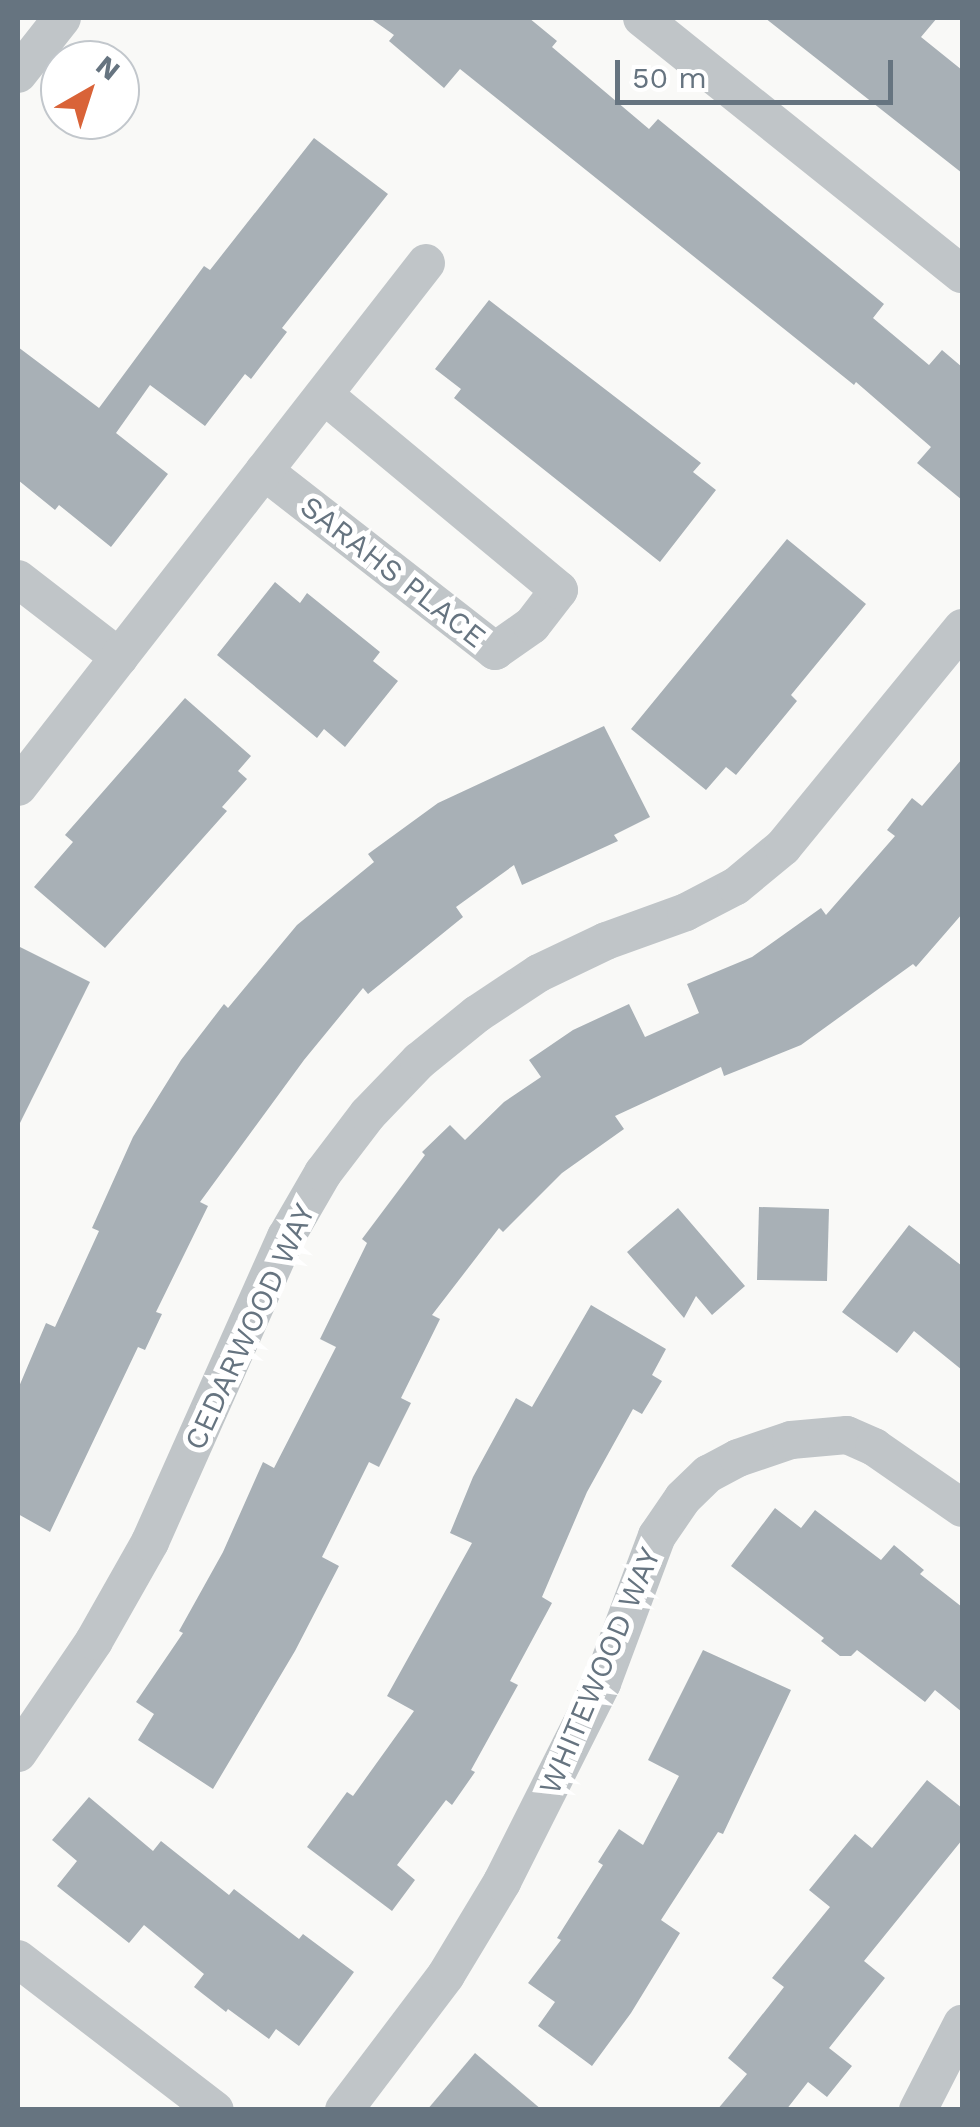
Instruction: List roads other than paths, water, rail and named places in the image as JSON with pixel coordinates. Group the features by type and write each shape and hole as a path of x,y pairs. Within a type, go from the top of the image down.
{"street":[{"path":"18,74 62,18"},
{"path":"642,18 962,274"},
{"path":"18,787 426,262"},
{"name":"SARAHS PLACE","path":"264,471 495,651 532,625 559,590 324,395"},
{"path":"19,584 119,657"},
{"name":"CEDARWOOD WAY","path":"18,1753 94,1642 150,1542 286,1238 323,1173 368,1114 448,1037 539,973 606,941 686,912 736,886 783,847 962,628"},
{"name":"WHITEWOOD WAY","path":"344,2110 446,1975 502,1882 602,1683 657,1536 683,1498 708,1474 738,1458 791,1440 846,1435 874,1447 962,1508"},
{"path":"18,1960 216,2110"},
{"path":"918,2110 962,2024"}]}
